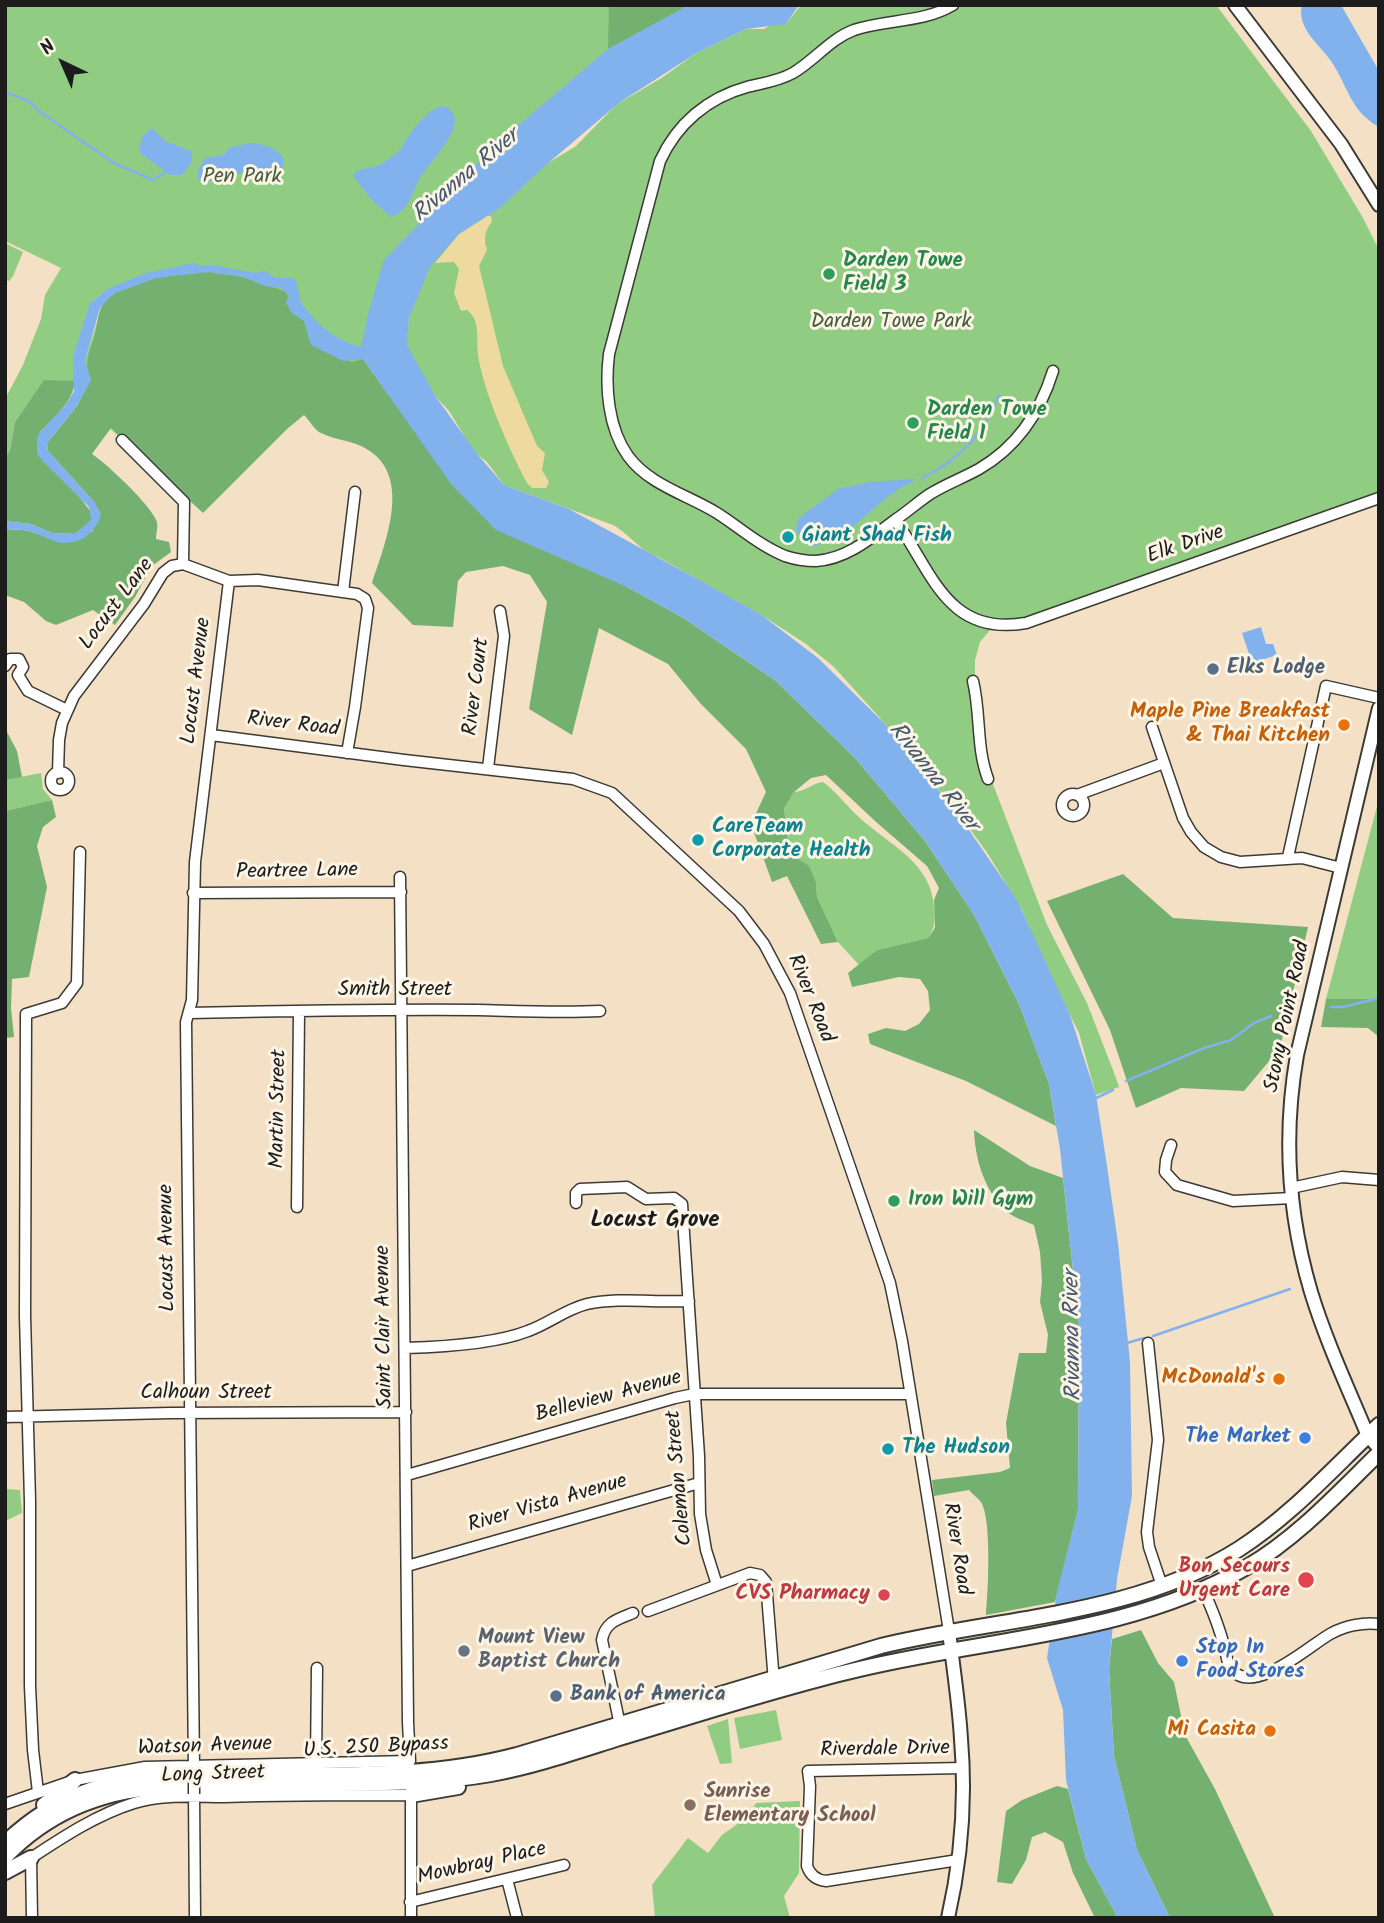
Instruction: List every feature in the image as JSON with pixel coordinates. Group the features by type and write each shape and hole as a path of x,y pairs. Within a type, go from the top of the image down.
{"highway":[{"path":"410,1761 517,1755 621,1730 774,1685 881,1646 1127,1597 1162,1586 1204,1568 1259,1535 1295,1506 1373,1430"},
{"path":"774,1685 1127,1616 1203,1589 1248,1566 1280,1544 1308,1521 1379,1450"},
{"path":"411,1795 472,1784 621,1730"},
{"name":"U.S. 250 Bypass","path":"18,1831 62,1802 90,1789 112,1783 160,1777 428,1770 477,1764 517,1755"},
{"path":"5,1857 29,1835 59,1815 91,1800 130,1790 174,1786 423,1782 513,1769"},
{"path":"5,1843 50,1799 75,1780"},
{"path":"5,1872 31,1858"}],"main road":[{"path":"1236,5 1347,153 1377,198"},
{"name":"Stony Point Road","path":"1379,708 1293,1078 1288,1135 1292,1193 1300,1247 1312,1293 1373,1430 1379,1450"},
{"path":"948,1918 958,1860 963,1768 949,1631"}],"street":[{"path":"953,5 935,14 869,26 845,34 792,74 730,93 686,121 676,132 660,161 609,354 607,386 618,438 629,457 656,480 716,512 771,549 803,560 827,559 851,551 930,494 1003,453 1032,419 1053,371"},
{"path":"122,440 184,502 183,564"},
{"path":"343,592 355,492"},
{"name":"Elk Drive","path":"895,520 914,546 934,584 947,600 975,618 1004,624 1026,623 1379,498"},
{"name":"Locust Lane","path":"58,773 59,740 67,710 78,689 136,615 163,573 172,566 183,564 229,581 258,580 358,594 365,599 368,608 365,639 346,753"},
{"name":"Locust Avenue","path":"195,1918 187,1022 193,979 193,893 197,843 229,581"},
{"name":"River Court","path":"488,768 504,636 500,611"},
{"path":"10,659 19,659 23,667 18,675 9,674 5,667 10,659"},
{"path":"18,675 28,691 67,710"},
{"path":"973,681 977,700 978,742 988,779"},
{"path":"1288,857 1326,686 1379,698"},
{"path":"1152,727 1186,825 1204,847 1221,857 1240,862 1288,857 1311,859 1341,867"},
{"name":"River Road","path":"211,736 573,779 612,793 739,911 764,944 790,993 883,1258 897,1313 949,1631"},
{"path":"1077,795 1164,763"},
{"path":"38,1792 31,1723 25,1316 26,1014 62,1003 77,983 80,852"},
{"name":"Saint Clair Avenue","path":"400,877 410,1761"},
{"name":"Peartree Lane","path":"193,893 401,892"},
{"name":"Smith Street","path":"189,1013 600,1011"},
{"name":"Martin Street","path":"298,1207 299,1012"},
{"path":"1171,1145 1166,1160 1166,1172 1177,1185 1233,1201 1292,1193 1342,1177 1379,1180"},
{"name":"Coleman Street","path":"576,1203 576,1193 580,1189 627,1187 646,1199 674,1198 682,1204 702,1532 717,1584"},
{"path":"405,1348 455,1345 514,1336 573,1309 597,1303 689,1301"},
{"path":"1148,1343 1158,1440 1147,1532 1162,1586"},
{"name":"Belleview Avenue","path":"407,1475 694,1394 910,1394"},
{"name":"Calhoun Street","path":"5,1417 406,1412"},
{"name":"River Vista Avenue","path":"407,1566 699,1483"},
{"path":"648,1611 750,1573 760,1575 764,1578 770,1618 774,1685"},
{"path":"1203,1589 1220,1628 1230,1669 1239,1675 1251,1676 1286,1665 1332,1633 1359,1625 1379,1624"},
{"path":"621,1730 602,1640 610,1623 633,1613"},
{"path":"316,1763 317,1668"},
{"name":"Watson Avenue","path":"5,1804 75,1780 145,1767 194,1768 410,1761"},
{"name":"Riverdale Drive","path":"958,1860 826,1881 817,1879 807,1866 810,1786 807,1771 963,1768"},
{"path":"411,1795 411,1918"},
{"name":"Long Street","path":"31,1858 79,1828 115,1810 150,1800 194,1796 411,1795"},
{"path":"31,1858 32,1918"},
{"name":"Mowbray Place","path":"410,1902 564,1865"},
{"path":"508,1880 517,1918"}],"green space":[{"name":"Pen Park","path":"5,5 736,5 395,258 377,350 196,506 74,396 107,290 90,303 75,381 44,381 15,422 10,450 5,458 5,399 23,365 41,319 45,295 61,268 5,241"},
{"path":"609,5 689,5 608,49"},
{"name":"Darden Towe Park","path":"801,5 1216,5 1311,131 1379,250 1379,500 1032,622 996,623 980,642 975,660 975,680 986,766 1047,925 1087,1003 1116,1078 1119,1087 1096,1095 1079,1033 1022,910 988,854 879,717 834,667 806,644 763,616 644,550 613,525 504,485 487,462 474,452 406,348 409,319 424,263 535,171 576,146 616,105 695,54 746,29 764,29 772,24 786,24"},
{"path":"5,243 23,252 9,281 5,280"},
{"path":"209,272 243,277 287,292 291,312 304,321 311,345 352,362 363,359 388,394 627,587 682,617 776,681 856,759 925,841 974,915 1019,1004 1049,1084 1056,1126 966,1081 870,1044 868,1034 886,1028 905,1031 919,1024 930,1010 928,991 920,979 899,977 852,987 848,973 877,950 928,938 935,928 934,900 939,888 927,866 826,775 811,778 794,792 784,808 788,841 795,857 809,866 816,882 817,897 838,942 821,944 787,876 772,882 751,824 766,792 746,749 700,703 668,664 599,628 572,735 529,709 547,602 530,575 503,566 466,572 458,581 453,627 413,625 372,583 384,547 392,508 392,489 387,472 378,457 361,446 319,432 304,415 203,513 111,428 92,454 147,506 157,522 156,539 169,542 171,552 152,566 115,625 93,610 56,625 46,621 24,602 5,595 5,529 25,530 60,541 72,540 93,531 95,503 48,451 47,443 77,406 91,380 88,359 102,306 122,289 135,284 166,276"},
{"path":"44,380 75,381 67,403 40,432 42,460 74,490 92,513 91,521 75,534 52,533 31,524 5,521 5,458 10,450 15,422"},
{"path":"5,728 17,751 22,777 5,780"},
{"path":"41,773 43,789 52,800 5,811 5,780"},
{"path":"823,782 862,820 918,867 926,879 934,908 933,928 928,938 877,950 859,965 838,942 817,897 816,882 809,867 795,857 788,841 784,807 794,792"},
{"path":"1379,799 1379,999 1326,999"},
{"path":"52,800 56,817 43,827 37,846 47,887 29,977 12,979 14,1037 5,1038 5,811"},
{"path":"1123,874 1173,918 1308,927 1280,1048 1244,1091 1181,1088 1136,1108 1110,1030 1047,901"},
{"path":"1326,999 1379,999 1379,1037 1368,1028 1321,1027"},
{"path":"974,1130 1030,1166 1063,1178 1079,1327 1078,1510 1055,1602 986,1615 988,1540 981,1502 969,1490 934,1496 932,1480 1000,1472 1010,1468 1006,1423 1019,1353 1046,1353 1048,1335 1040,1302 1040,1252 1034,1225 1008,1212 991,1193 976,1152"},
{"path":"5,1489 20,1490 22,1513 5,1521"},
{"path":"1141,1630 1158,1663 1174,1682 1185,1735 1215,1789 1275,1918 1170,1918 1137,1850 1114,1756 1109,1669 1112,1639"},
{"path":"776,1710 782,1740 740,1749 734,1718"},
{"path":"728,1719 732,1763 720,1764 707,1726"},
{"path":"1057,1786 1068,1789 1086,1859 1118,1918 1095,1918 1073,1873 1063,1842 1045,1832 1032,1837 1026,1860 1012,1884 997,1882 1006,1811 1022,1800"},
{"path":"800,1801 799,1873 784,1896 790,1918 655,1918 652,1885 688,1838 708,1853 722,1835 746,1818 756,1803"}],"sand":[{"path":"491,216 492,221 485,235 487,250 479,266 503,366 537,446 545,453 542,470 549,482 546,488 532,488 527,483 498,421 481,370 474,319 467,310 461,311 454,293 459,269 454,262 435,263 459,234"}],"water":[{"name":"Rivanna River","path":"689,5 799,5 786,24 746,29 695,54 619,103 500,208 459,234 430,267 409,318 407,345 436,397 478,455 504,485 569,509 712,587 763,616 818,658 883,722 958,814 1017,900 1070,1015 1096,1095 1107,1166 1130,1362 1132,1496 1117,1579 1109,1669 1114,1756 1137,1850 1170,1918 1118,1918 1086,1859 1066,1780 1063,1710 1047,1658 1057,1592 1078,1510 1079,1327 1060,1149 1049,1084 1019,1004 974,915 925,841 856,759 776,681 682,617 627,587 496,530 451,484 363,359 343,361 311,345 304,321 291,312 286,302 289,296 281,288 265,286 243,277 209,272 156,278 113,294 100,308 85,361 91,380 77,406 47,443 48,451 95,503 101,514 98,521 89,534 69,543 54,541 28,531 5,529 5,521 31,524 52,533 75,534 91,520 89,507 37,454 37,439 74,391 73,356 90,303 108,289 143,274 194,263 199,266 212,265 255,273 265,271 275,278 294,278 301,302 314,319 336,336 361,347 384,260 493,147 608,49"},
{"path":"1302,5 1341,5 1379,71 1379,127 1369,121 1356,106 1337,70 1310,36 1302,21"},
{"path":"442,106 452,112 455,120 453,130 420,178 406,206 391,217 371,199 353,176 358,171 381,164 396,154 421,120"},
{"path":"152,128 165,141 191,151 189,167 182,175 170,175 139,152 142,137"},
{"path":"252,143 278,152 284,166 267,172 246,172 216,180 198,179 198,170 205,158 223,155 231,147"},
{"path":"916,479 892,493 843,534 822,544 810,546 801,539 796,530 798,520 803,515 838,489 870,482"},
{"path":"1261,627 1266,644 1273,644 1277,655 1252,663 1242,633"}],"waterway":[{"path":"5,92 29,101 40,112 114,163 153,180 166,172"},
{"path":"922,478 948,463 969,444 986,421 999,395"},
{"path":"1331,1007 1343,1007 1379,998"},
{"path":"1126,1081 1204,1048 1231,1040 1254,1023 1271,1016"},
{"path":"1094,1099 1113,1090"},
{"path":"1153,1336 1290,1289"},
{"path":"1127,1343 1144,1338"}],"place":[{"name":"Darden Towe Field 3","path":"829,274"},
{"name":"Darden Towe Field 1","path":"913,423"},
{"name":"Giant Shad Fish","path":"788,537"},
{"name":"Elks Lodge","path":"1213,669"},
{"name":"Maple Pine Breakfast & Thai Kitchen","path":"1344,725"},
{"name":"CareTeam Corporate Health","path":"698,840"},
{"name":"Iron Will Gym","path":"894,1201"},
{"name":"McDonald's","path":"1279,1379"},
{"name":"The Market","path":"1305,1438"},
{"name":"The Hudson","path":"888,1449"},
{"name":"Bon Secours Urgent Care","path":"1306,1580"},
{"name":"CVS Pharmacy","path":"884,1595"},
{"name":"Mount View Baptist Church","path":"464,1651"},
{"name":"Stop In Food Stores","path":"1182,1661"},
{"name":"Bank of America","path":"556,1696"},
{"name":"Mi Casita","path":"1270,1731"},
{"name":"Sunrise Elementary School","path":"690,1805"}],"district":[{"name":"Locust Grove","path":"655,1222"}]}
